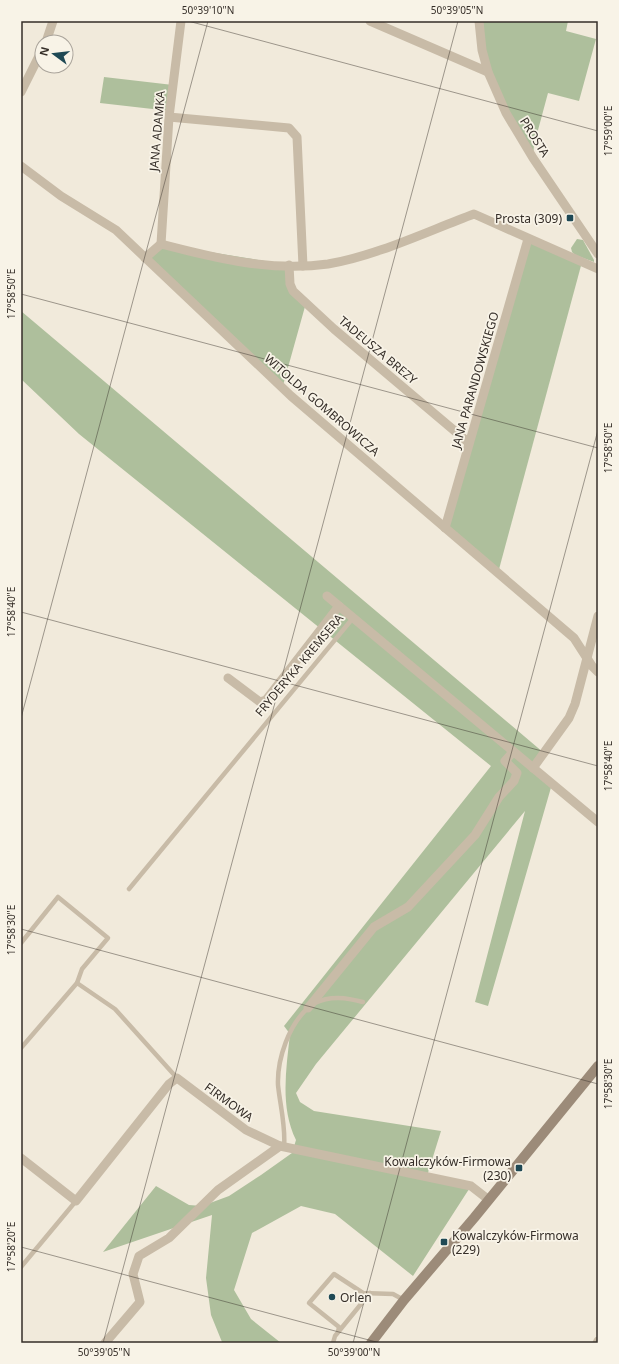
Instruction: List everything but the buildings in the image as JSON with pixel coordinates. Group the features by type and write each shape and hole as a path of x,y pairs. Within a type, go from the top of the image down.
{"main road":[{"path":"371,1343 404,1300 489,1200 598,1066"}],"street":[{"path":"49,34 53,21"},
{"name":"JANA ADAMKA","path":"161,244 169,117 181,21"},
{"path":"370,21 488,72"},
{"name":"PROSTA","path":"479,21 482,50 488,72 510,119 533,158 598,254"},
{"path":"21,92 34,66"},
{"path":"169,117 289,128 297,137 303,266"},
{"name":"WITOLDA GOMBROWICZA","path":"21,166 61,196 116,230 290,396 574,638 587,659 598,672"},
{"path":"145,258 161,244 217,259 278,266 328,264 366,255 474,214 598,269"},
{"name":"JANA PARANDOWSKIEGO","path":"445,528 528,239"},
{"name":"TADEUSZA BREZY","path":"288,265 290,284 293,291 334,329 469,443"},
{"path":"327,596 353,618"},
{"path":"228,678 260,702 266,700 339,606"},
{"path":"533,768 569,718 598,616"},
{"name":"FRYDERYKA KREMSERA","path":"353,618 598,822"},
{"path":"308,1008 374,927 408,907 475,835 499,797 514,780 517,773 505,761 513,752"},
{"path":"21,1158 76,1201 169,1084 177,1078"},
{"name":"FIRMOWA","path":"177,1078 246,1130 282,1146 471,1186 489,1200"},
{"path":"105,1343 140,1302 134,1274 139,1256 169,1238 218,1190 282,1146"}],"lane":[{"name":"FRYDERYKA KREMSERA","path":"129,889 353,618"},
{"path":"21,943 58,897 108,938 82,969 77,982 21,1048"},
{"path":"77,982 115,1009 177,1078"},
{"path":"282,1146 278,1083 284,1043 308,1008 328,998 350,998 363,1002"},
{"path":"21,1267 76,1201"},
{"path":"338,1332 339,1327 309,1303 334,1274 363,1293 393,1294 404,1300"},
{"path":"333,1343 338,1332 370,1293"}],"green space":[{"path":"479,21 568,21 566,31 596,39 579,101 548,93 534,145 533,158 488,72"},
{"path":"104,77 173,85 170,111 100,103"},
{"path":"528,239 582,262 498,573 445,528"},
{"path":"577,239 583,240 594,262 575,255 572,252 571,248"},
{"path":"161,244 289,265 290,284 306,303 282,389 145,258"},
{"path":"21,311 544,753 533,768 552,784 488,1006 475,1002 525,811 316,1064 296,1093 300,1102 314,1111 441,1131 427,1176 471,1186 413,1276 335,1214 301,1206 252,1233 234,1290 251,1319 281,1343 222,1342 211,1315 206,1278 212,1215 103,1252 156,1186 189,1205 202,1206 229,1196 292,1153 296,1140 291,1127 286,1101 286,1075 290,1034 284,1026 491,766 79,434 21,379"}],"place":[{"name":"Prosta (309)","path":"570,218"},
{"name":"Kowalczyków-Firmowa (230)","path":"519,1168"},
{"name":"Kowalczyków-Firmowa (229)","path":"444,1242"},
{"name":"Orlen","path":"332,1297"}]}
